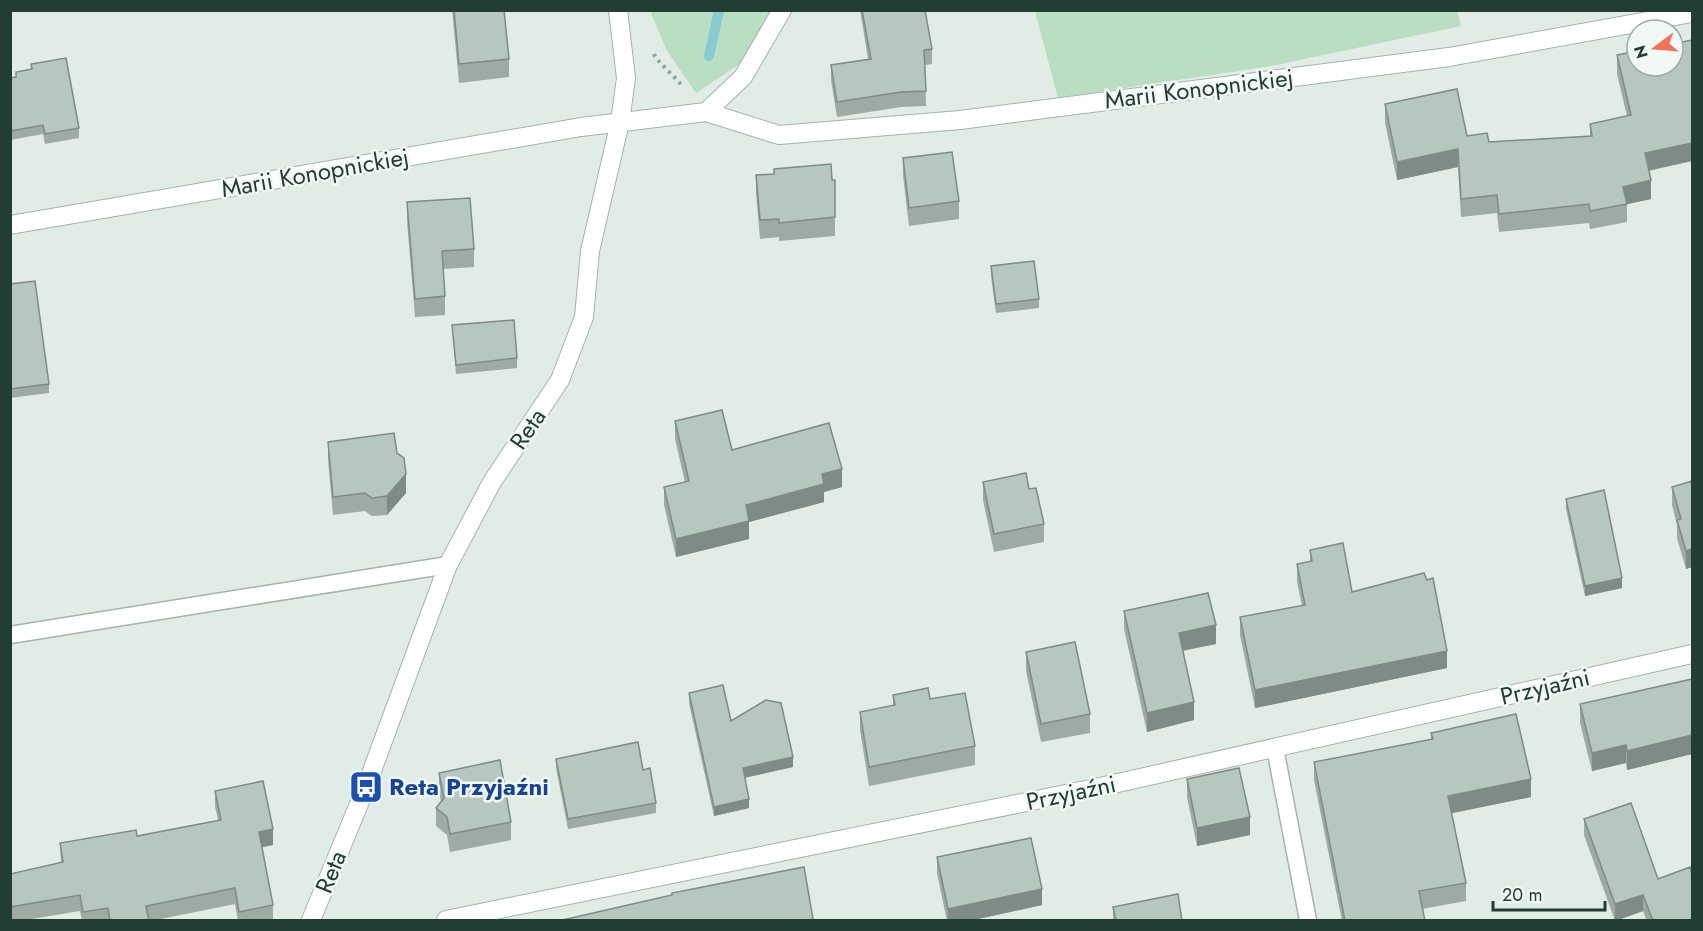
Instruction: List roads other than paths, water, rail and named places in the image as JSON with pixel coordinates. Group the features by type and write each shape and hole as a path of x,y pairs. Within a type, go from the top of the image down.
{"street":[{"name":"Reta","path":"311,921 366,787 448,565 492,482 560,380 584,317 590,251 620,122 626,78 618,10"},
{"path":"620,122 700,112 743,77 782,10"},
{"name":"Marii Konopnickiej","path":"700,112 779,135 960,120 1449,57 1692,13"},
{"name":"Marii Konopnickiej","path":"10,225 559,130 620,122"},
{"name":"Przyjaźni","path":"446,921 1100,788 1692,654"}],"lane":[{"path":"10,635 448,565"},
{"path":"1275,748 1308,921"}],"waterway":[{"path":"709,56 719,10"}],"place":[{"name":"Reta Przyjaźni","path":"366,787"}]}
